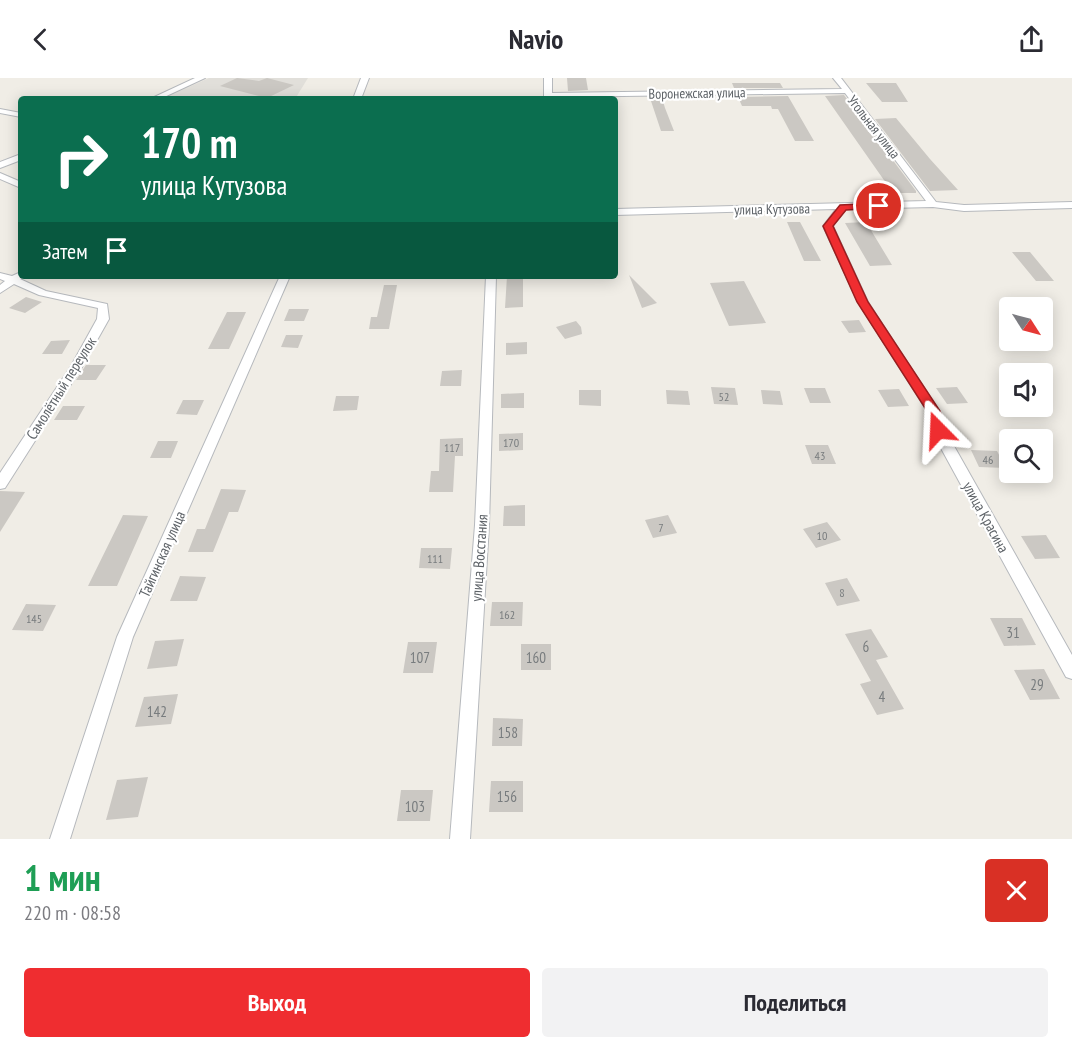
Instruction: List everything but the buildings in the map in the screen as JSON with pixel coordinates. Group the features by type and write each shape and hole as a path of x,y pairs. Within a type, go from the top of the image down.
{"street":[{"path":"161,96 201,78"},
{"path":"358,96 365,78"},
{"path":"548,78 548,96"},
{"name":"Угольная улица","path":"837,78 933,204"},
{"name":"Воронежская улица","path":"598,96 847,91"},
{"path":"0,111 18,114"},
{"path":"0,165 18,158"},
{"path":"0,176 18,184"},
{"name":"улица Кутузова","path":"618,212 933,204 964,208 1072,205"},
{"name":"улица Красина","path":"843,207 828,226 863,302 933,411 938,430 1072,671"},
{"name":"Самолётный переулок","path":"0,276 18,276"},
{"path":"0,290 18,276"},
{"name":"Самолётный переулок","path":"0,484 76,367 103,319 103,306 84,299 42,292 22,279"},
{"name":"Тайгинская улица","path":"60,839 125,637 284,279"},
{"name":"улица Восстания","path":"460,839 482,525 491,279"}],"shaded area":[{"path":"209,78 308,78 297,96 169,96"}],"route":[{"path":"879,206 843,207 828,226 863,302 933,411 938,430"}]}
